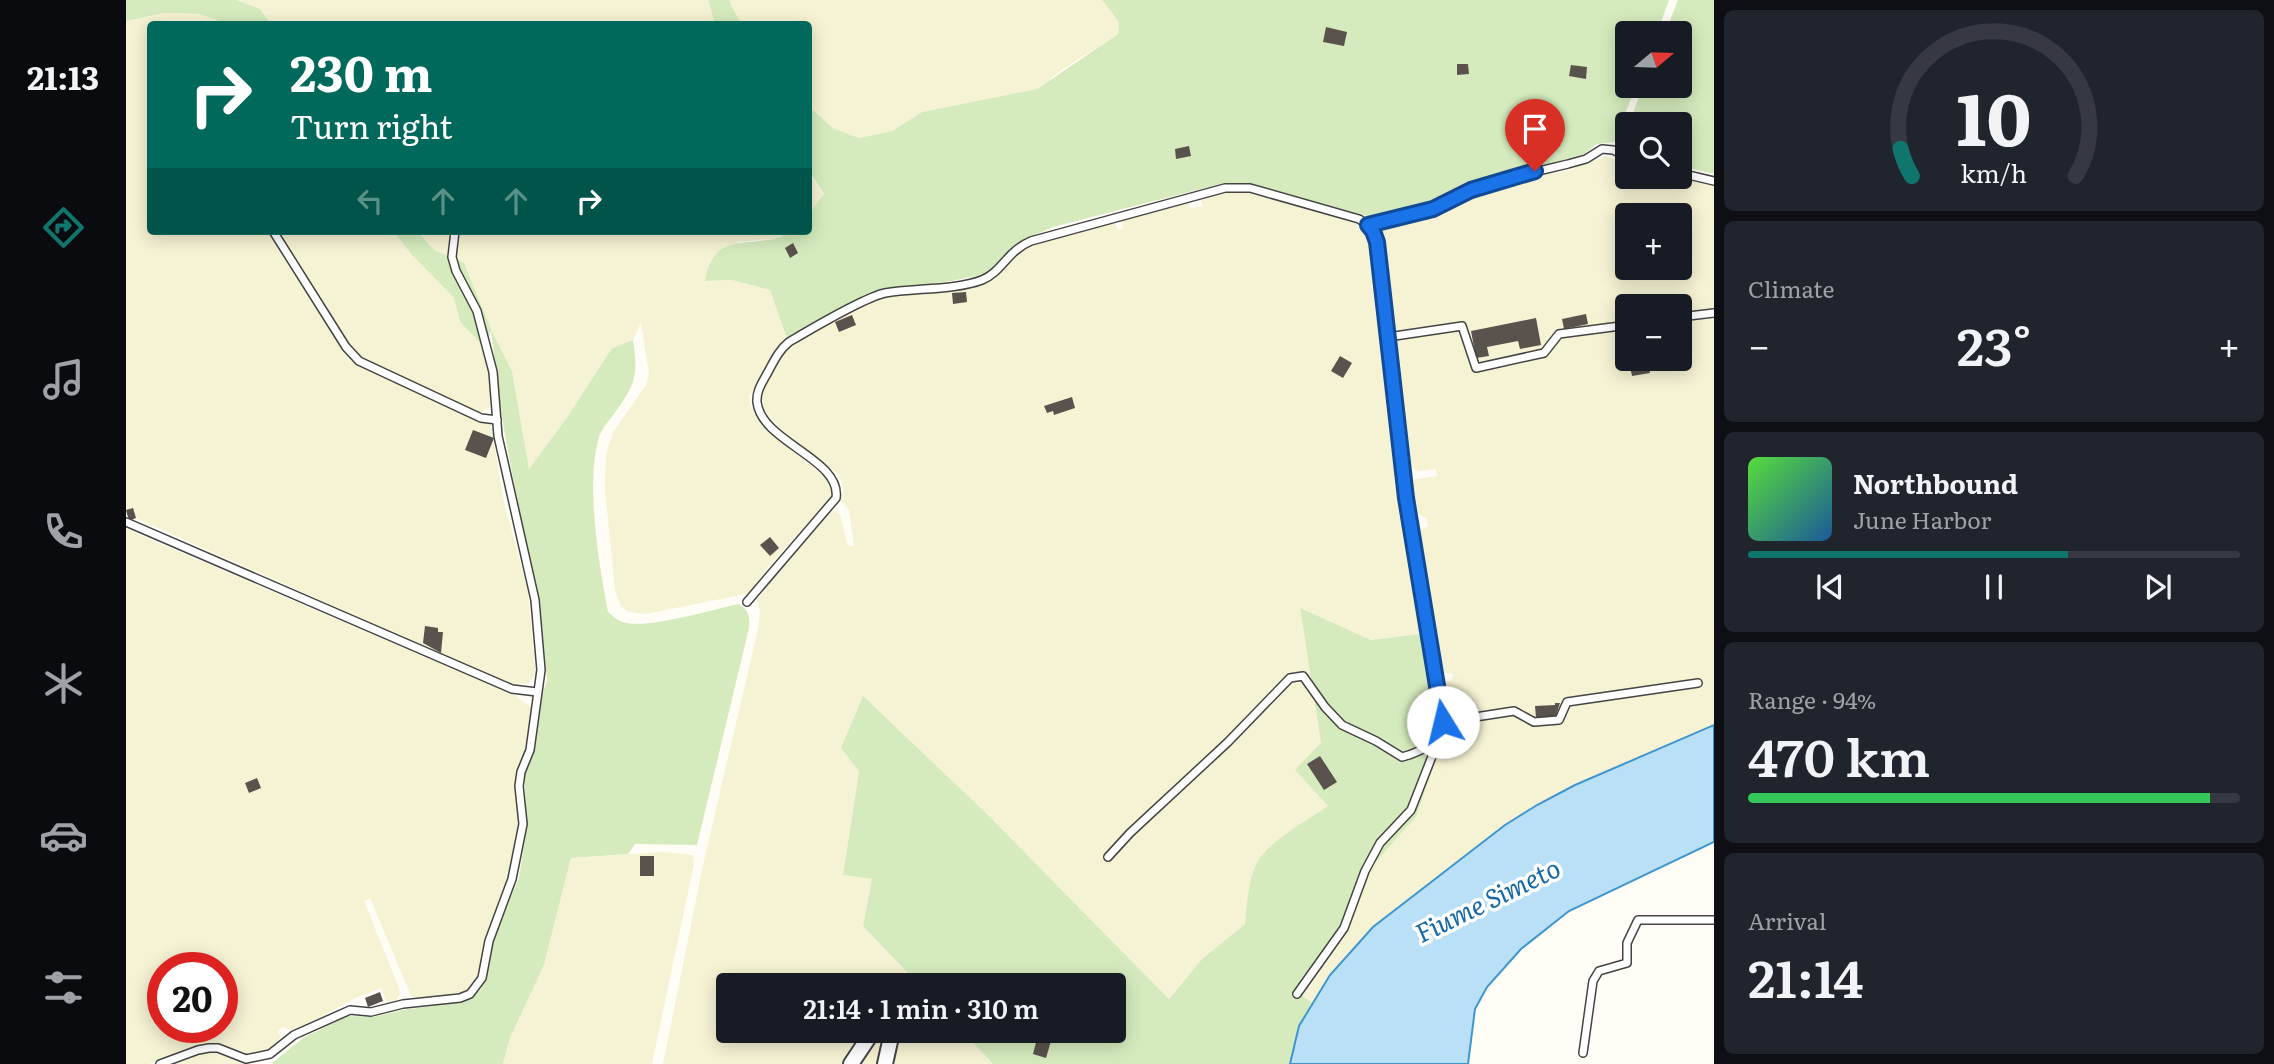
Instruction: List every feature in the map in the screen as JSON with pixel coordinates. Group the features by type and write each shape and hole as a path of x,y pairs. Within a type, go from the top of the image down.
{"street":[{"path":"851,1064 865,1043"},
{"path":"885,1064 890,1043"}],"lane":[{"path":"1368,225 1433,209 1481,186 1586,159 1602,149 1615,151"},
{"path":"1692,176 1714,181"},
{"path":"747,602 836,498 837,490 829,474 778,433 760,411 757,401 759,388 782,348 789,342 882,294 973,283 984,279 993,274 1012,251 1031,240 1224,188 1250,188 1359,219 1368,225 1377,242 1406,498 1443,722 1411,810 1380,843 1365,870 1344,928 1297,994"},
{"path":"276,235 346,347 359,361 481,418 497,420"},
{"path":"160,1064 209,1048 218,1048 246,1059 270,1054 294,1035 349,1010 371,1012 403,1004 460,998 477,987 482,978 489,941 512,878 518,851 523,824 519,786 521,772 530,750 541,670 535,600 498,436 493,372 483,329 452,257 455,235"},
{"path":"1692,316 1714,313"},
{"path":"1388,337 1462,326 1476,368 1544,353 1559,334 1615,327"},
{"path":"126,522 512,690 537,692"},
{"path":"1108,858 1130,833 1228,742 1290,678 1303,676 1325,707 1342,724 1402,757 1422,752 1441,733"},
{"path":"1443,722 1514,711 1534,722 1559,720 1567,702 1698,683"},
{"path":"1583,1053 1592,981 1599,971 1627,963 1627,943 1638,920 1714,920"}],"shaded area":[{"path":"237,0 708,0 714,21 269,21 260,9"},
{"path":"729,0 1102,0 1119,22 1118,34 1037,89 922,112 892,131 859,138 833,128 812,111 812,21 740,21"},
{"path":"164,13 199,14 220,21 147,21 147,235 396,235 454,298 460,322 484,347 491,394 490,407 482,412 477,411 475,418 491,425 504,502 528,591 535,667 535,675 529,683 512,685 126,514 126,21"},
{"path":"1605,156 1615,160 1615,189 1692,189 1692,181 1714,185 1714,725 1575,785 1505,825 1373,927 1330,975 1313,1003 1302,997 1347,932 1373,865 1416,817 1446,730 1461,723 1460,713 1445,713 1440,683 1452,681 1453,674 1439,672 1419,531 1428,526 1426,518 1418,514 1411,480 1437,476 1436,469 1419,471 1407,465 1393,341 1404,339 1403,332 1395,329 1390,322 1380,233 1382,229 1435,213 1473,193 1569,170"},
{"path":"812,177 824,195 812,210"},
{"path":"1251,191 1358,222 1373,242 1420,634 1371,640 1300,609 1329,806 1269,848 1255,865 1245,924 1202,959 1169,999 985,812 863,697 859,771 843,875 872,879 863,926 908,973 716,973 716,1043 973,1043 993,1064 663,1064 703,865 758,629 760,612 757,600 780,568 833,510 840,514 848,546 854,546 849,510 841,501 844,489 839,475 780,429 763,408 762,389 783,351 804,336 882,298 975,287 985,283 995,277 1015,255 1034,243 1115,223 1118,230 1123,229 1122,221 1189,201 1190,208 1203,206 1200,198 1225,192"},
{"path":"421,235 783,235 739,242 705,281 732,280 770,290 787,339 780,345 749,397 751,406 754,414 776,437 826,477 832,490 830,498 746,594 646,614 629,612 621,606 615,591 605,488 606,453 614,431 646,385 649,374 641,323 633,340 612,348 568,416 529,469 512,371 464,264 434,250"},
{"path":"126,529 514,695 531,707 526,748 518,770 516,786 520,825 509,878 486,940 474,986 458,995 418,998 411,996 370,898 364,901 399,988 400,994 396,1000 387,1003 381,988 356,998 294,1031 282,1027 278,1032 281,1037 267,1050 246,1053 218,1043 207,1044 149,1064 126,1064"},
{"path":"664,852 693,855 694,864 652,1064 503,1064 510,1038 544,965 571,858"},
{"path":"211,1051 244,1064 170,1064 199,1053"}],"green space":[{"path":"126,0 237,0 260,9 269,21 220,21 199,14 164,13 126,21"},
{"path":"708,0 729,0 740,21 714,21"},
{"path":"1102,0 1669,0 1661,21 1615,21 1615,98 1631,98 1626,112 1615,112 1614,142 1597,144 1584,154 1567,159 1500,175 1432,205 1375,218 1249,184 1224,183 1053,227 1018,242 998,265 983,275 882,290 787,339 770,290 732,280 705,281 715,255 732,245 783,235 812,235 812,210 824,194 812,176 812,111 833,128 859,138 892,131 922,112 1037,89 1118,34 1119,22"},
{"path":"1678,0 1714,0 1714,174 1692,169 1692,112 1633,112 1639,98 1692,98 1692,21 1670,21"},
{"path":"396,235 421,235 434,250 464,263 491,329 512,371 529,469 568,416 612,348 633,340 633,382 601,432 593,481 595,526 608,612 622,622 637,624 681,618 738,604 748,614 749,628 697,845 635,844 628,854 571,858 544,965 510,1038 503,1064 274,1064 272,1063 303,1038 347,1016 374,1017 459,1002 471,997 481,989 492,942 519,878 527,825 524,774 535,748 539,706 547,680 540,601 503,424 491,331 484,347 460,322 454,298"},
{"path":"1300,608 1371,640 1420,634 1436,716 1435,732 1446,730 1416,817 1373,865 1347,932 1302,996 1313,1003 1299,1026 1290,1064 993,1064 973,1043 1126,1043 1126,973 908,973 863,926 872,879 843,875 859,771 841,748 863,696 985,812 1169,999 1202,959 1245,924 1251,877 1256,864 1269,847 1328,806 1295,770 1321,743"}],"water":[{"name":"Fiume Simeto","path":"1714,725 1714,842 1569,911 1521,949 1487,987 1475,1009 1468,1064 1290,1064 1299,1026 1330,975 1373,927 1505,825 1537,805 1575,785"}],"building":[{"path":"1326,27 1347,32 1344,46 1323,42"},
{"path":"1457,64 1468,64 1469,74 1457,75"},
{"path":"1571,65 1587,67 1586,79 1569,76"},
{"path":"1189,146 1191,156 1176,159 1175,149"},
{"path":"793,243 798,253 790,258 785,248"},
{"path":"966,292 967,302 953,304 952,293"},
{"path":"1586,314 1588,324 1564,329 1562,319"},
{"path":"852,315 856,325 839,332 835,322"},
{"path":"1536,318 1541,345 1520,349 1518,341 1487,347 1489,356 1476,358 1471,331"},
{"path":"1340,356 1352,363 1343,378 1331,371"},
{"path":"1631,371 1650,371 1650,373 1632,376"},
{"path":"1072,397 1075,408 1054,415 1053,411 1047,413 1044,406"},
{"path":"473,430 494,438 486,458 465,450"},
{"path":"133,508 136,518 129,521 126,510"},
{"path":"770,537 779,548 770,556 760,545"},
{"path":"425,626 438,628 438,632 443,632 441,653 423,643"},
{"path":"1560,703 1556,716 1536,718 1535,706"},
{"path":"1320,756 1337,782 1324,790 1307,764"},
{"path":"257,778 261,788 249,793 245,783"},
{"path":"640,856 654,856 654,876 640,876"},
{"path":"380,992 383,1001 368,1007 365,998"},
{"path":"1036,1043 1050,1043 1046,1058 1033,1054"}],"route":[{"path":"1443,722 1406,498 1377,242 1368,225 1433,209 1471,190 1535,171"}]}
